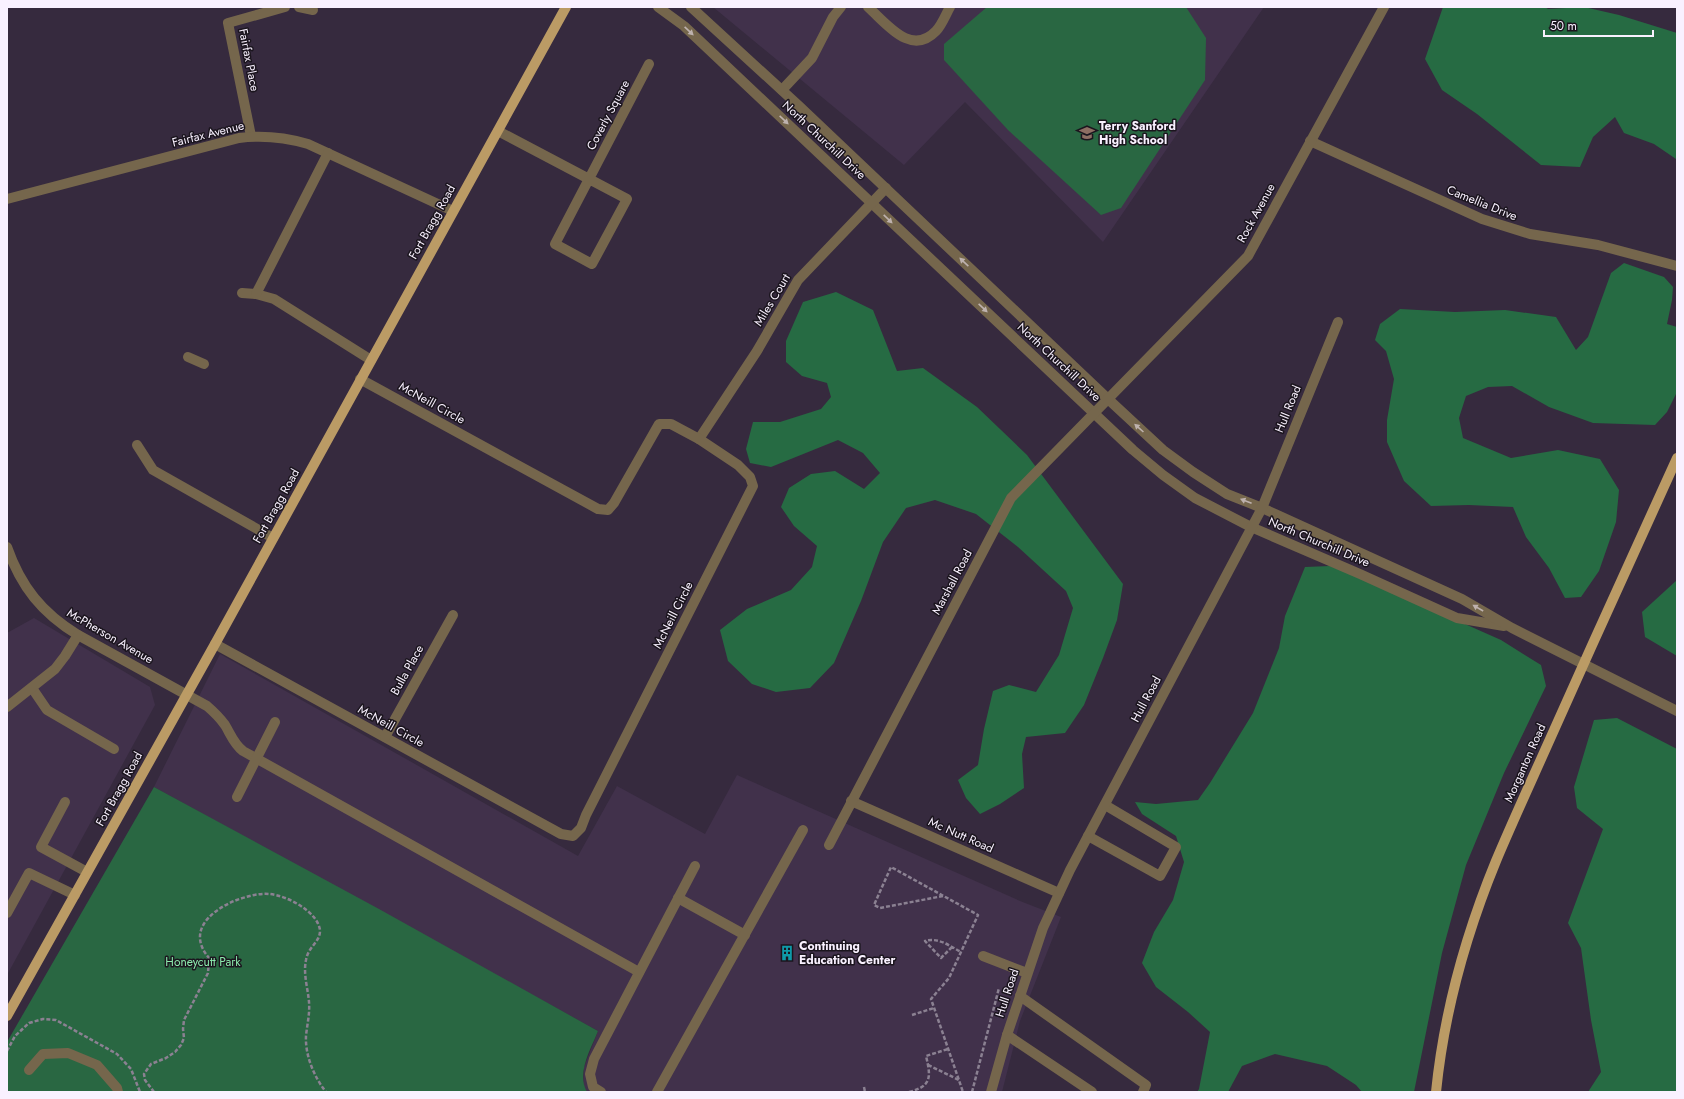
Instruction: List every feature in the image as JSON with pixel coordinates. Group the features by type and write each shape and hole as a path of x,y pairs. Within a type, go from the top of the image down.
{"main road":[{"name":"Fort Bragg Road","path":"7,1016 215,644 566,7"},
{"name":"Morganton Road","path":"1436,1092 1447,1024 1458,975 1472,927 1496,862 1677,458"}],"street":[{"name":"Fairfax Place","path":"251,136 228,22 285,7"},
{"path":"299,7 312,10"},
{"name":"North Churchill Drive","path":"658,7 684,26 1133,450 1162,475 1195,498 1251,527 1457,618 1512,628"},
{"name":"North Churchill Drive","path":"692,7 782,90 1108,399 1163,450 1192,472 1227,494 1262,508 1462,599 1512,628 1677,710"},
{"path":"782,90 812,58 832,17 841,7"},
{"path":"868,7 904,39 916,42 927,38 937,30 950,7"},
{"name":"Rock Avenue","path":"1108,399 1248,256 1384,7"},
{"name":"Coverly Square","path":"498,130 589,179 626,199 592,264 555,244 589,179 649,64"},
{"name":"Fairfax Avenue","path":"7,199 239,138 269,136 288,138 308,144 453,212"},
{"name":"Camellia Drive","path":"1310,141 1489,222 1530,234 1598,245 1677,266"},
{"path":"256,294 328,153"},
{"name":"Miles Court","path":"699,439 757,351 798,280 886,188"},
{"path":"242,294 256,294 274,299 371,360"},
{"name":"Hull Road","path":"991,1092 1007,1035 1043,928 1088,836 1262,508 1338,322"},
{"path":"188,357 204,364"},
{"name":"McNeill Circle","path":"215,644 562,834 573,836 581,828 753,486 750,477 738,465 699,439 671,424 659,424 614,503 608,510 598,508 360,379"},
{"name":"Marshall Road","path":"829,845 1011,498 1108,399"},
{"path":"137,445 153,470 273,538"},
{"name":"McPherson Avenue","path":"7,547 21,580 32,597 46,612 61,625 78,635 208,706 216,714 235,745 256,759 639,972"},
{"name":"Bulla Place","path":"385,737 452,615"},
{"path":"7,707 55,669 78,635"},
{"path":"32,688 47,710 114,749"},
{"path":"237,797 275,722"},
{"name":"Mc Nutt Road","path":"851,801 1059,893"},
{"path":"65,802 41,848 88,872"},
{"path":"1088,836 1160,876 1176,847 1105,805"},
{"path":"657,1092 803,830"},
{"path":"601,1092 593,1087 590,1074 594,1059 695,866"},
{"path":"7,913 29,873 75,895"},
{"path":"678,898 745,935"},
{"path":"983,956 1027,973"},
{"path":"1020,996 1146,1085 1143,1092"},
{"path":"1007,1035 1092,1092"},
{"path":"29,1070 43,1054 68,1053 96,1065 117,1088 118,1092"}],"path":[{"path":"943,896 880,908 874,905 891,867 978,915 949,978 931,999 963,1092"},
{"path":"154,1092 145,1080 144,1074 151,1064 166,1058 175,1052 181,1045 184,1038 184,1020 208,973 209,958 204,952 200,942 200,931 206,919 217,910 231,902 246,896 260,894 270,894 293,901 304,908 318,924 319,937 311,946 305,961 309,1003 306,1038 312,1066 318,1080 326,1092"},
{"path":"952,947 941,958 925,941 936,939 952,947 961,952"},
{"path":"972,1092 999,988"},
{"path":"912,1015 934,1008"},
{"path":"909,1092 922,1088 928,1082 930,1074 926,1056 948,1049"},
{"path":"928,1064 959,1080"},
{"path":"864,1087 865,1092"}],"shaded area":[{"name":"Terry Sanford High School","path":"713,7 1264,7 1103,242 965,102 904,165"},
{"path":"34,618 150,687 155,705 7,975 7,633"},
{"path":"220,654 578,856 617,786 705,834 737,775 1020,901 1061,917 1020,1021 1002,1092 587,1092 583,1086 584,1067 598,1031 154,787"}],"green space":[{"path":"987,7 1186,7 1206,38 1205,80 1121,208 1101,215 1008,130 944,60 944,44"},
{"path":"1443,7 1545,7 1548,9 1584,7 1619,15 1677,33 1677,162 1676,159 1654,144 1624,133 1615,117 1593,137 1580,167 1541,165 1477,114 1442,90 1425,59"},
{"path":"1624,263 1664,277 1673,287 1667,324 1677,327 1677,392 1667,412 1655,425 1593,423 1549,407 1512,386 1488,387 1466,396 1459,418 1463,438 1511,458 1558,450 1600,459 1619,490 1616,522 1599,571 1581,597 1565,598 1549,568 1526,537 1513,507 1469,505 1431,506 1404,481 1387,442 1387,420 1394,379 1386,351 1375,340 1380,324 1400,309 1455,312 1505,310 1556,317 1576,350 1588,337 1611,273"},
{"path":"836,292 873,310 897,371 923,368 977,407 1027,455 1123,584 1117,620 1084,705 1065,733 1026,737 1022,754 1024,788 1000,804 980,814 966,798 958,780 978,765 984,729 993,691 1009,685 1036,692 1059,655 1073,608 1066,591 1018,547 976,514 935,500 906,508 883,542 861,601 834,663 810,688 776,692 752,684 728,661 720,630 747,609 791,590 812,567 817,546 794,526 781,507 789,488 811,474 835,471 864,489 880,473 863,453 838,440 771,467 750,463 746,449 753,422 780,422 821,409 831,397 827,383 802,376 786,362 786,341 803,302"},
{"path":"1330,566 1359,577 1501,640 1541,665 1546,686 1504,773 1466,865 1442,953 1414,1092 1362,1092 1356,1085 1327,1066 1275,1054 1242,1066 1228,1092 1197,1092 1199,1089 1210,1032 1188,1012 1156,987 1142,963 1154,932 1173,900 1184,862 1176,836 1142,814 1135,802 1156,804 1198,800 1253,713 1279,648 1285,616 1305,567"},
{"path":"1677,580 1677,656 1645,637 1642,612"},
{"path":"1617,718 1677,749 1677,1092 1588,1092 1601,1072 1591,1020 1581,948 1568,923 1603,829 1577,808 1574,787 1594,720"},
{"name":"Honeycutt Park","path":"154,787 379,909 598,1031 584,1069 584,1085 587,1092 7,1092 7,1042"}],"place":[{"name":"Terry Sanford High School","path":"1087,133"},
{"name":"Continuing Education Center","path":"787,953"}]}
